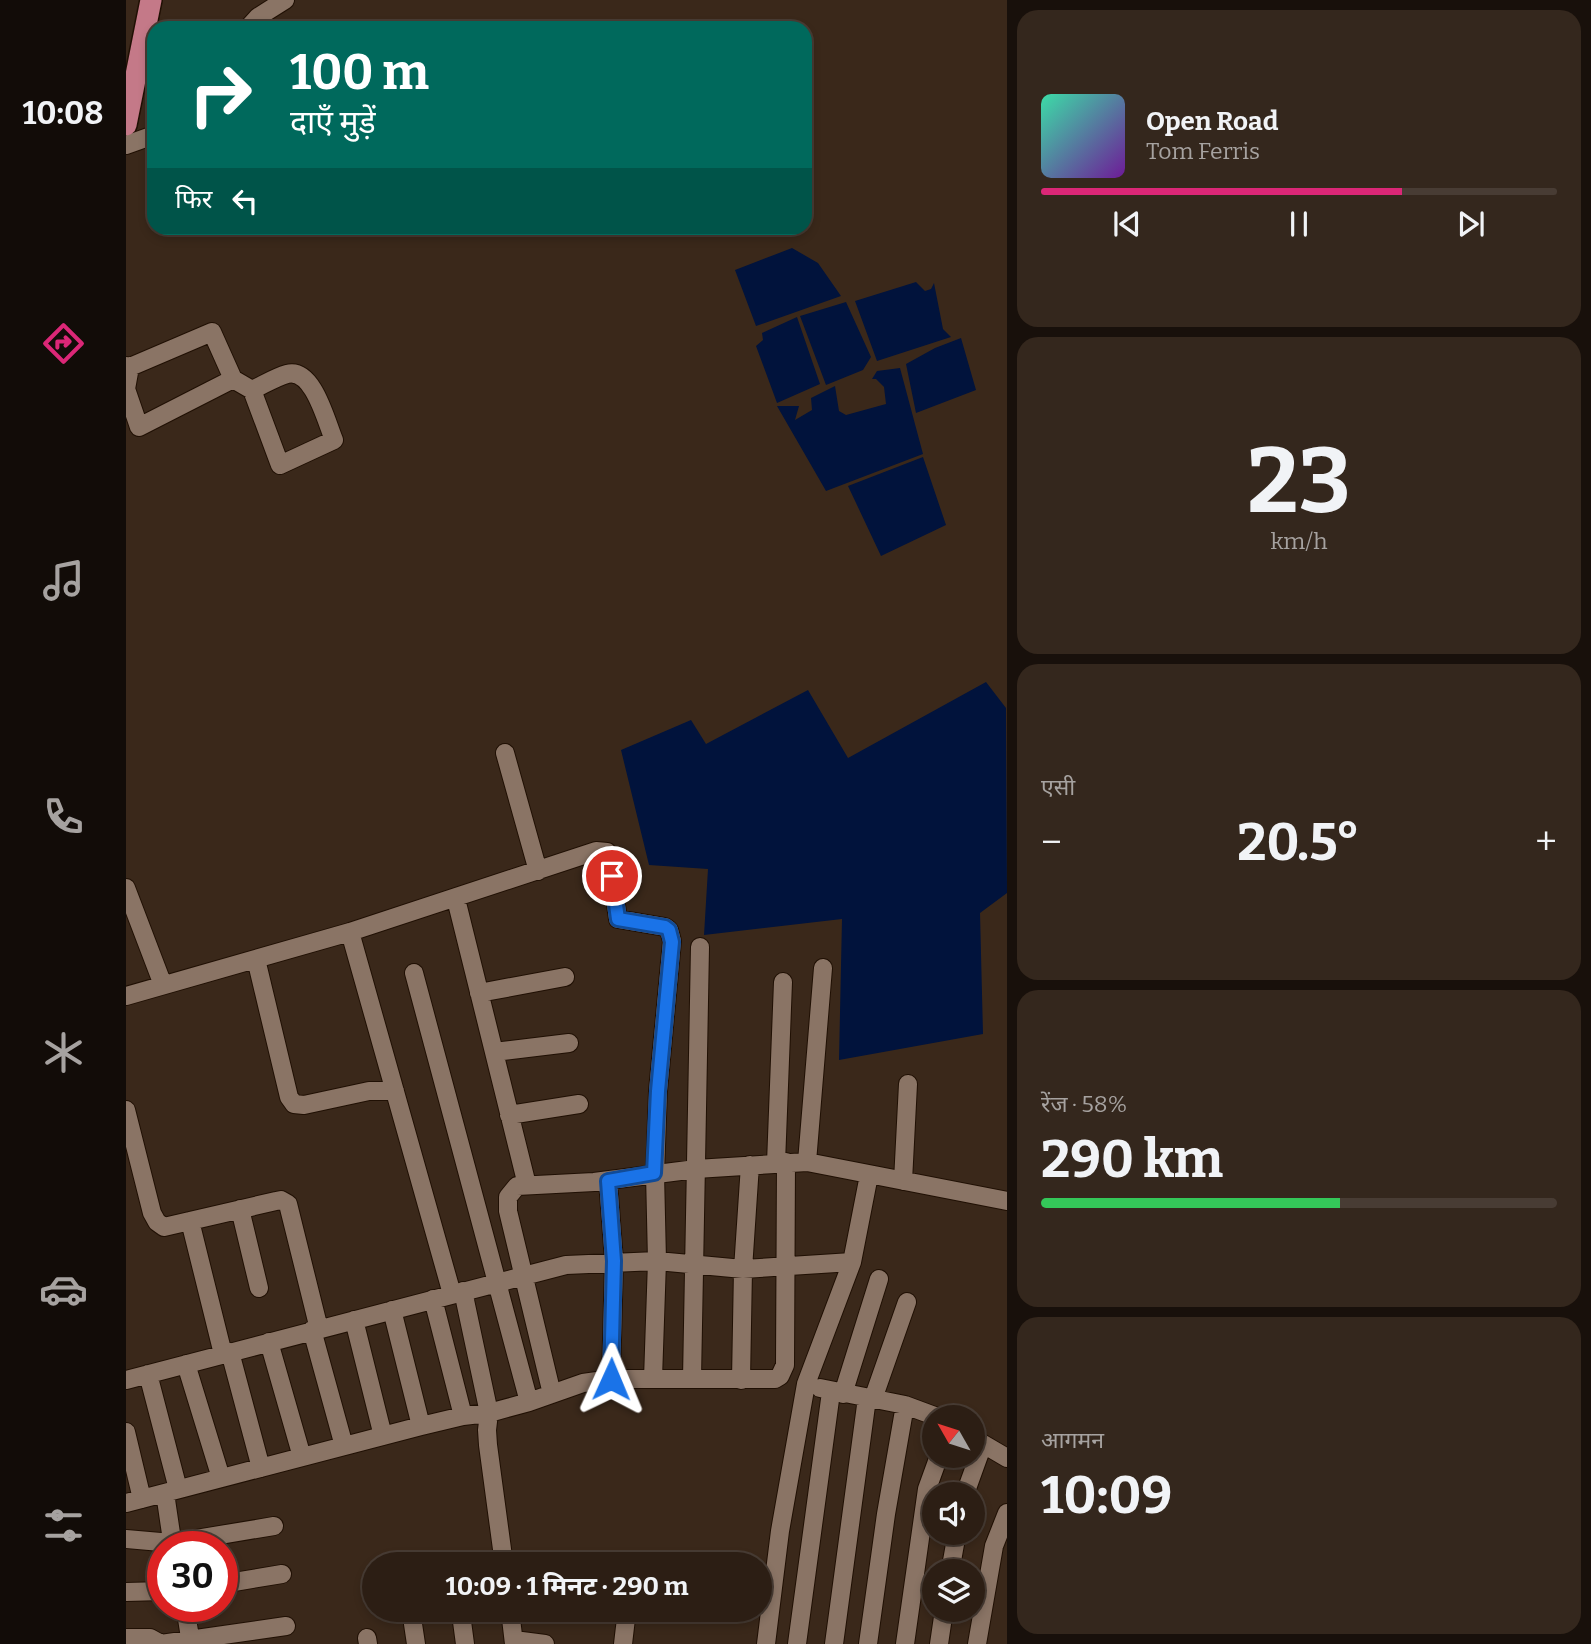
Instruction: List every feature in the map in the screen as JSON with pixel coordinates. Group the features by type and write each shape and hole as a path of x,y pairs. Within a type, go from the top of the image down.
{"highway":[{"path":"126,125 151,0"}],"street":[{"path":"254,21 285,0"},
{"path":"126,145 147,138"},
{"path":"233,379 139,427 126,389 128,367 212,332 233,379 252,390 279,465 334,440 309,381 300,374 289,373 252,390"},
{"path":"505,753 538,870"},
{"path":"126,996 350,932 596,851 607,852 618,919 665,927 671,935 654,1173 657,1261 653,1378"},
{"path":"126,888 163,985"},
{"path":"456,899 527,1185"},
{"path":"350,932 395,1091 458,1292 489,1413 488,1445 502,1552"},
{"path":"692,1379 700,947"},
{"path":"256,959 289,1097 294,1104 304,1105 369,1091 395,1091"},
{"path":"807,1162 823,968"},
{"path":"414,973 529,1402"},
{"path":"479,993 565,977"},
{"path":"126,1432 134,1501 421,1426 489,1413 583,1383 653,1378 775,1379 783,1371 787,1266 781,1162 783,982"},
{"path":"494,1052 569,1043"},
{"path":"902,1181 908,1084"},
{"path":"509,1115 579,1104"},
{"path":"126,1110 152,1213 164,1227 281,1200 288,1204 344,1446"},
{"path":"552,1394 508,1211 508,1198 517,1186 608,1181 654,1173 750,1164 807,1162 1006,1201"},
{"path":"741,1380 743,1269 750,1164"},
{"path":"766,1644 780,1531 806,1384 852,1262 869,1175"},
{"path":"608,1181 614,1261 611,1379"},
{"path":"240,1209 259,1288"},
{"path":"190,1221 261,1468"},
{"path":"126,1380 566,1265 657,1261 743,1269 852,1262"},
{"path":"797,1644 837,1393 879,1279"},
{"path":"433,1299 463,1416"},
{"path":"834,1644 870,1398 907,1303"},
{"path":"392,1310 421,1426"},
{"path":"354,1320 383,1436"},
{"path":"270,1342 302,1457"},
{"path":"186,1364 221,1478"},
{"path":"148,1374 171,1491 172,1531"},
{"path":"806,1384 837,1393 905,1405 922,1411"},
{"path":"868,1644 886,1514 905,1405"},
{"path":"985,1445 1006,1458"},
{"path":"905,1644 927,1489 935,1468"},
{"path":"976,1644 994,1546 1006,1513"},
{"path":"238,1533 274,1526"},
{"path":"126,1539 147,1542"},
{"path":"238,1581 282,1574"},
{"path":"126,1592 147,1591"},
{"path":"188,1622 191,1642"},
{"path":"462,1622 465,1644"},
{"path":"512,1622 514,1642 545,1644"},
{"path":"623,1644 626,1622"},
{"path":"939,1644 942,1622"},
{"path":"412,1624 416,1644"},
{"path":"126,1638 150,1639 161,1644 191,1642 286,1626"}],"water":[{"path":"792,248 818,263 841,296 756,326 735,270"},
{"path":"916,282 925,291 931,289 934,283 943,329 951,337 877,361 855,301"},
{"path":"846,302 871,357 863,370 826,385 800,316"},
{"path":"797,317 820,384 777,403 756,346 763,340 762,333"},
{"path":"961,338 976,390 916,413 906,364"},
{"path":"900,368 923,454 826,491 777,406 799,406 795,420 812,410 811,398 835,386 839,411 846,415 886,404 884,387 876,379 872,379 877,371"},
{"path":"923,457 946,525 881,556 848,486"},
{"path":"986,682 1006,708 1007,893 980,913 983,1034 839,1060 842,919 704,935 708,869 649,865 621,750 691,720 706,744 808,690 848,758"}],"route":[{"path":"611,1379 614,1261 608,1181 654,1173 658,1091 672,942 669,930 665,927 618,919 612,876"}]}
